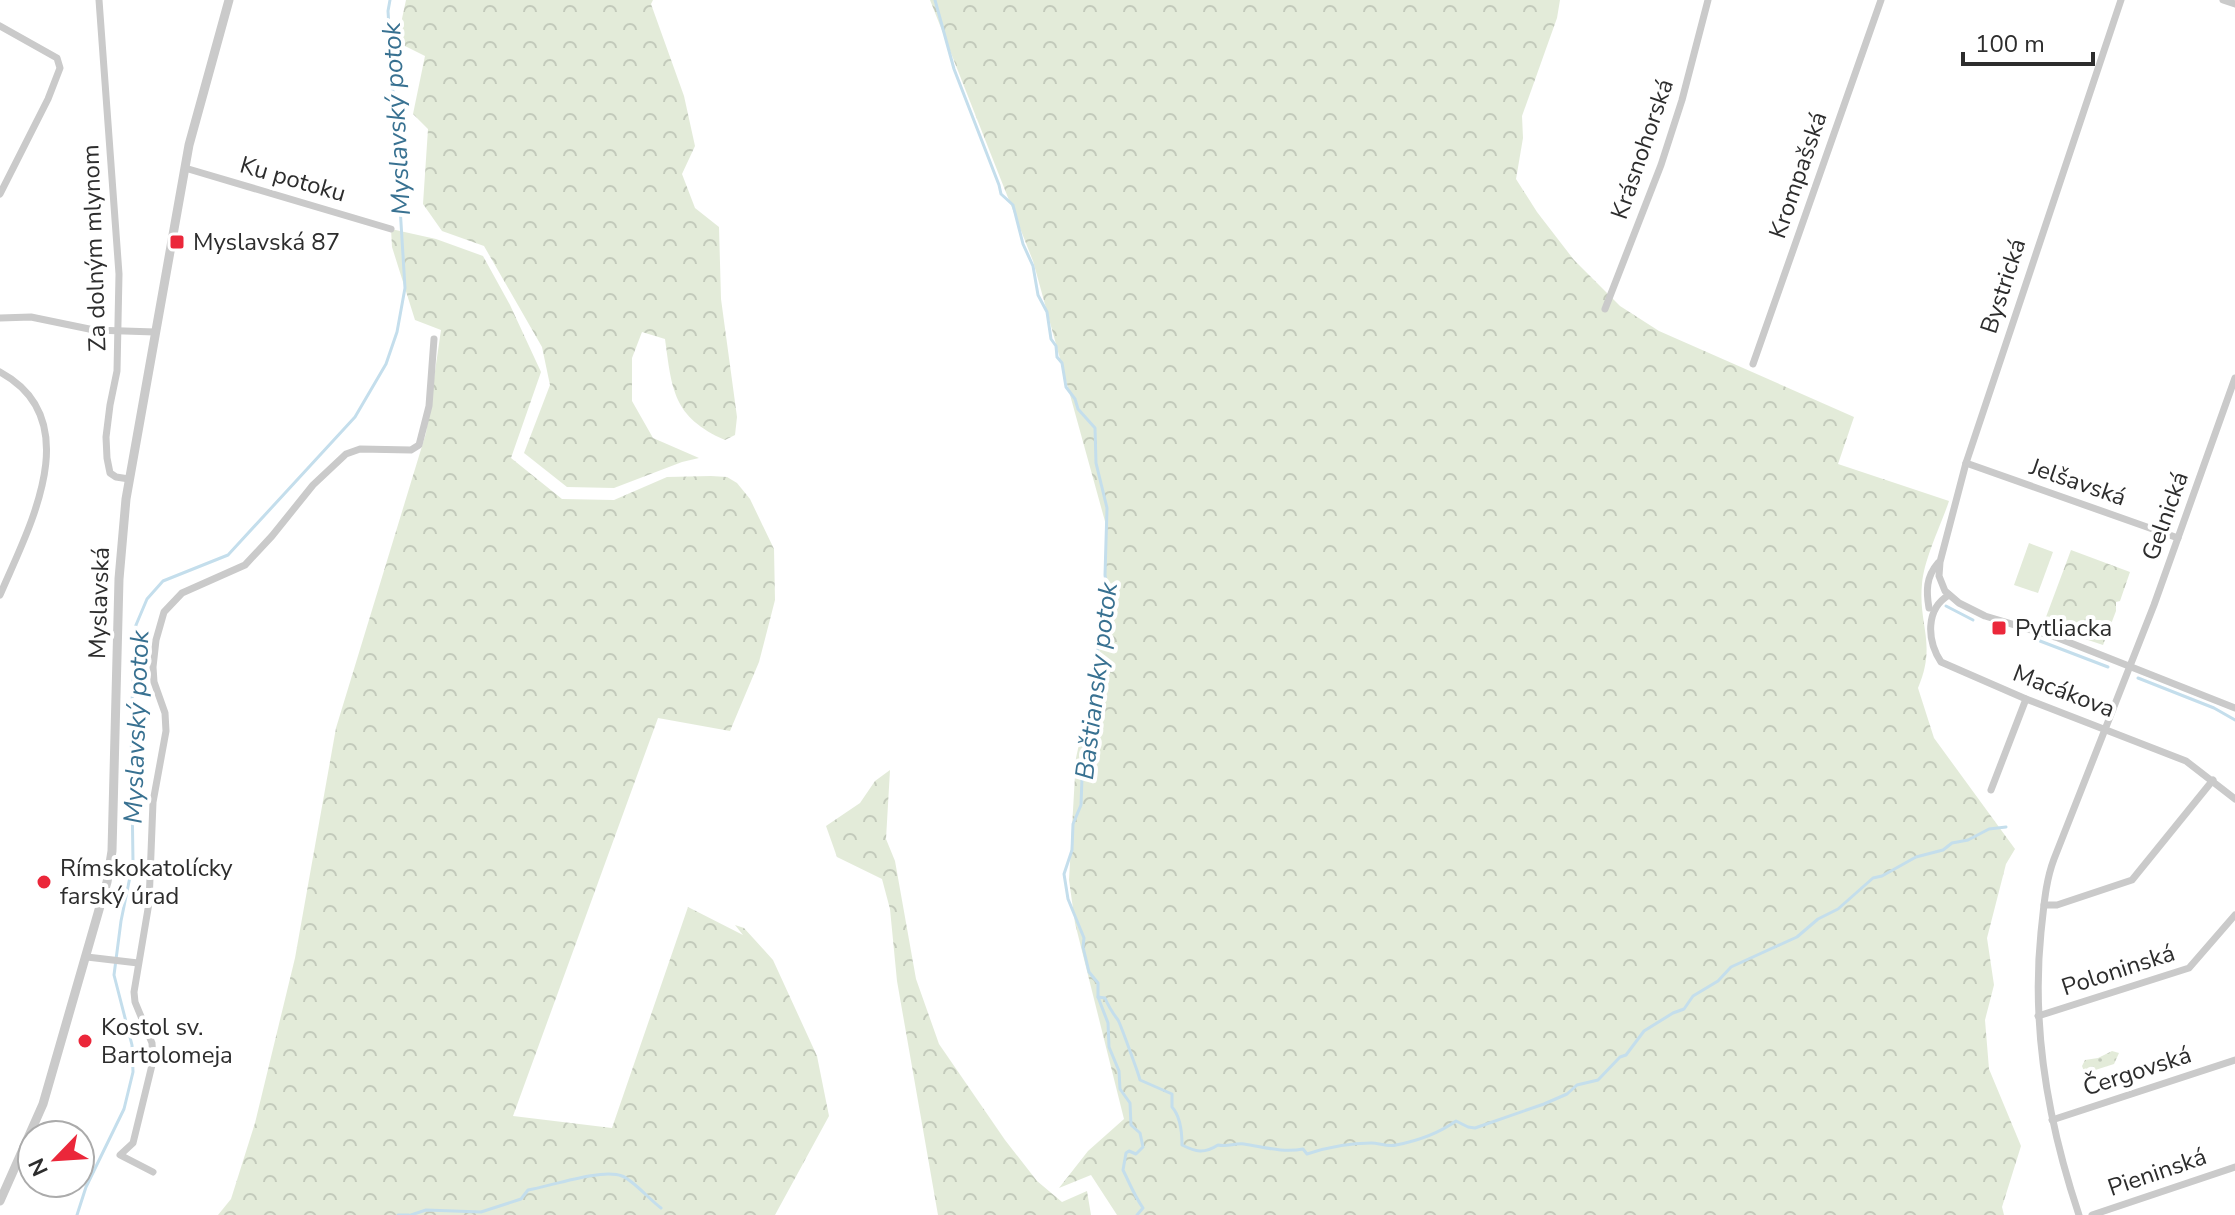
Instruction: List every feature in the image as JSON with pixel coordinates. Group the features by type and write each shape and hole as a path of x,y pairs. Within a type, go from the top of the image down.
{"street":[{"name":"Za dolným mlynom","path":"99,0 118,260 117,371 107,422 107,458 110,473 129,479"},
{"name":"Myslavská","path":"0,1201 43,1104 107,882 112,851 119,579 129,479 185,168 203,89 229,0"},
{"name":"Krásnohorská","path":"1605,309 1661,165 1708,0"},
{"name":"Krompašská","path":"1753,364 1881,0"},
{"name":"Bystrická","path":"1943,587 1939,576 1940,562 1966,463 2121,0"},
{"path":"2223,0 2235,4"},
{"path":"0,26 57,58 60,68 48,99 0,194"},
{"name":"Ku potoku","path":"185,168 391,229"},
{"path":"0,318 40,317 94,330 155,332"},
{"path":"153,1172 120,1155 133,1143 153,1061 152,1043 134,996 149,903 153,802 166,731 165,713 153,667 164,612 182,593 245,565 313,485 346,454 360,449 411,450 419,445 429,406 434,339"},
{"path":"0,372 22,386 32,398 44,428 47,454 39,502 0,595"},
{"name":"Gelnická","path":"2130,667 2235,378"},
{"name":"Jelšavská","path":"1966,463 2178,538"},
{"path":"1931,622 1927,586 1940,562"},
{"path":"1929,608 1931,595 1943,587 1949,595 1985,616 2058,638 2235,709"},
{"path":"1931,622 1937,604 1949,595"},
{"name":"Macákova","path":"1931,622 1936,654 1941,662 2026,699 2186,761 2235,799"},
{"path":"2079,1215 2052,1120 2044,1077 2037,972 2049,873 2130,667"},
{"path":"1991,790 2026,699"},
{"path":"2044,905 2057,905 2132,880 2213,780"},
{"name":"Poloninská","path":"2038,1016 2189,968 2235,915"},
{"path":"87,957 138,963"},
{"name":"Čergovská","path":"2052,1120 2235,1060"},
{"name":"Pieninská","path":"2092,1215 2235,1167"}],"green space":[{"path":"406,0 653,0 651,4 684,96 695,146 682,174 695,208 719,227 721,299 737,417 735,435 725,440 695,422 685,411 673,387 665,339 642,332 632,358 632,401 653,438 699,458 614,488 567,487 524,453 550,385 542,347 484,246 442,231 423,204 428,129 413,114 425,56 397,42"},
{"path":"930,0 1560,0 1557,18 1522,116 1523,138 1516,179 1574,260 1620,306 1659,331 1854,417 1838,464 1949,501 1923,574 1921,598 1927,647 1918,688 1934,738 2015,849 2006,864 1987,938 1994,985 1985,1020 1989,1069 2021,1146 2002,1207 2004,1215 1117,1215 1091,1175 1059,1188 1088,1151 1124,1119 1075,923 1069,880 1076,758 1102,638 1106,525 1033,261"},
{"path":"391,229 436,239 483,256 510,305 541,372 511,458 562,499 614,500 667,477 727,477 737,483 750,499 774,549 775,600 759,662 730,731 658,718 513,1116 612,1128 688,907 743,935 735,925 744,928 773,960 817,1056 829,1116 775,1215 218,1215 231,1199 255,1123 295,958 336,728 426,433 441,330 415,320 392,247"},
{"path":"2029,543 2053,552 2038,593 2014,585"},
{"path":"2071,550 2130,572 2120,601 2116,602 2116,611 2103,645 2043,625"},
{"path":"890,770 886,839 895,861 916,979 939,1044 1037,1181 1062,1202 1087,1191 1091,1215 938,1215 897,981 890,909 882,879 837,857 826,826 860,803 875,781"},
{"path":"2112,1051 2119,1053 2114,1064 2084,1071 2082,1066 2085,1060"}],"waterway":[{"name":"Myslavský potok","path":"77,1215 86,1187 124,1109 133,1072 132,1045 114,975 133,862 131,722 136,625 147,599 163,581 228,555 355,417 386,364 397,332 405,288 388,11 390,0"},
{"name":"Baštiansky potok","path":"935,0 954,69 1001,194 1013,205 1023,244 1033,266 1038,295 1047,312 1051,339 1062,363 1066,387 1078,409 1095,428 1096,463 1107,508 1105,575 1110,609 1095,659 1083,751 1081,805 1073,824 1072,850 1064,874 1068,899 1084,938 1089,972 1098,983 1098,997 1108,1023 1109,1047 1119,1071 1120,1089 1130,1103 1131,1125 1140,1133 1143,1147 1136,1154 1126,1153 1123,1170 1143,1208 1137,1215"},
{"path":"1946,606 1973,620"},
{"path":"2040,641 2108,667"},
{"path":"2138,678 2214,708 2235,720"},
{"path":"1098,997 1105,998 1118,1020 1140,1080 1172,1094 1172,1107 1179,1120 1182,1145 1200,1151 1218,1145 1244,1144 1281,1150 1303,1149 1307,1154 1354,1144 1396,1145 1428,1136 1456,1121 1475,1128 1544,1104 1567,1094 1577,1085 1598,1080 1620,1057 1626,1055 1644,1031 1684,1009 1693,996 1718,981 1731,967 1797,937 1818,919 1838,909 1873,878 1916,857 1943,850 1952,843 1968,840 1989,829 2006,827"},
{"path":"411,1215 426,1210 481,1212 521,1199 528,1190 602,1174 626,1178 661,1208"},
{"path":"398,1215 409,1215"}],"place":[{"name":"Myslavská 87","path":"177,242"},
{"name":"Pytliacka","path":"1999,628"},
{"name":"Rímskokatolícky farský úrad","path":"44,882"},
{"name":"Kostol sv. Bartolomeja","path":"85,1041"}]}
